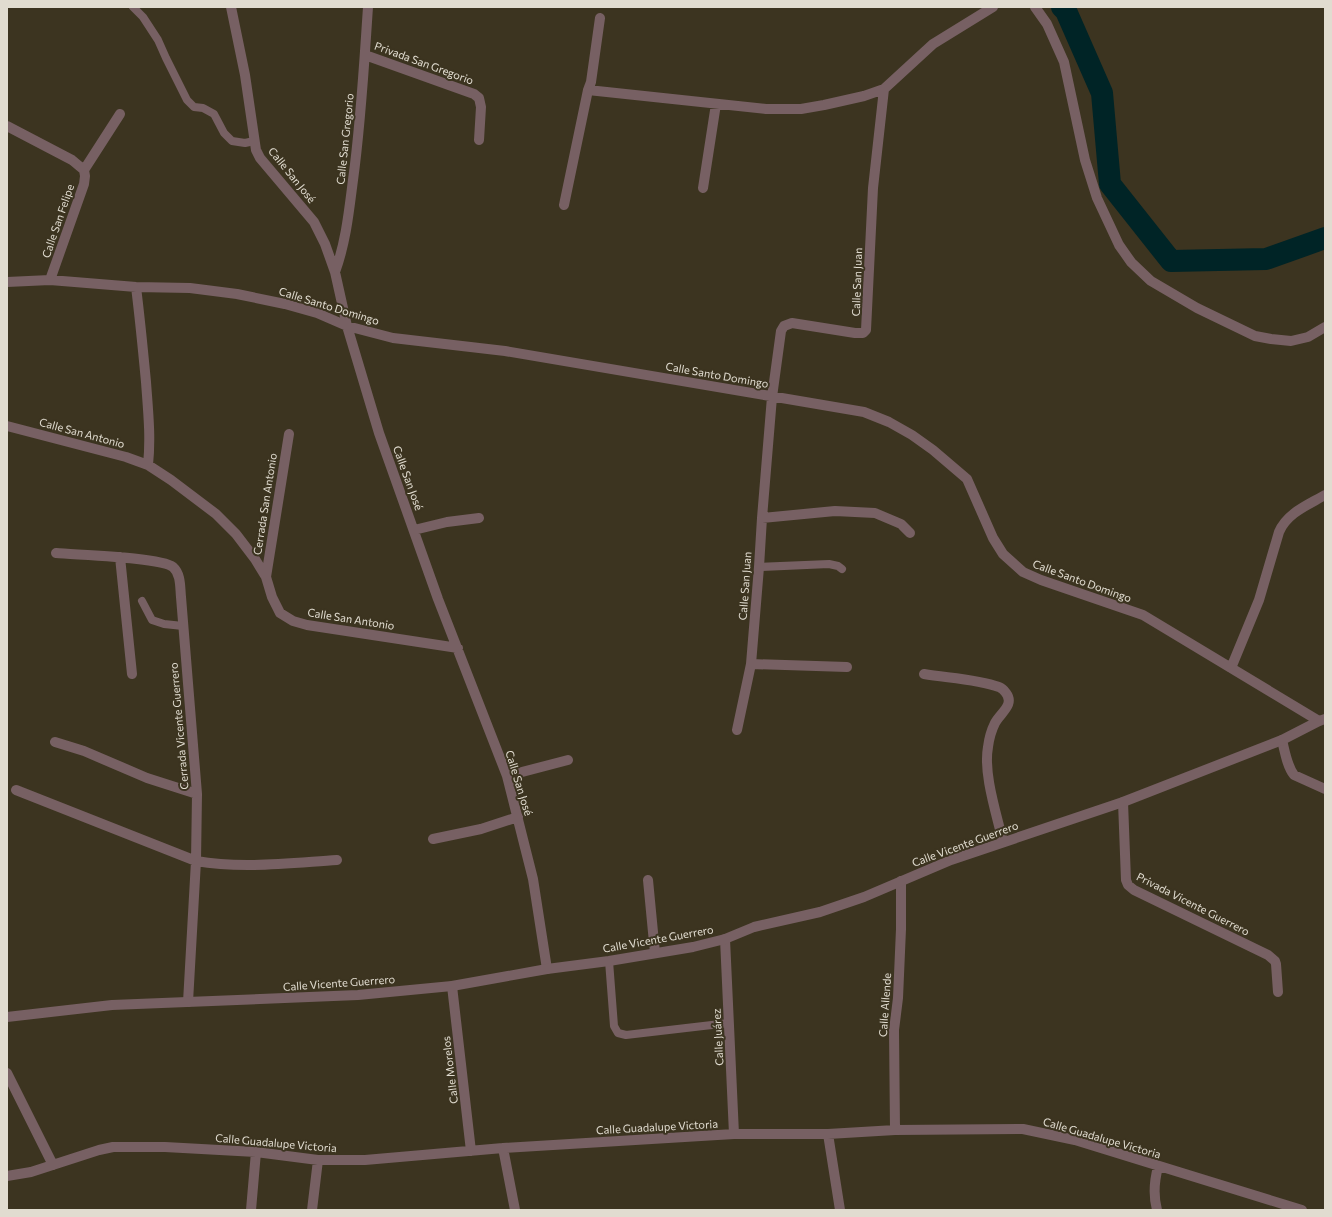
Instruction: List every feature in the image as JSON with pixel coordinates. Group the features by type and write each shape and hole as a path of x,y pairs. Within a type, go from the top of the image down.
{"street":[{"name":"Calle San José","path":"231,7 245,75 254,141 260,158 314,222 325,244 335,272 347,326 379,433 438,598 507,776 533,878 547,969"},
{"name":"Calle San Gregorio","path":"335,272 348,223 359,137 368,7"},
{"path":"588,90 766,109 801,109 864,96 884,90 933,44 993,7"},
{"path":"1035,7 1050,30 1064,62 1085,160 1097,198 1119,245 1131,262 1152,281 1197,308 1255,336 1270,340 1290,341 1308,337 1325,327"},
{"path":"564,205 588,90 592,82 600,18"},
{"name":"Privada San Gregorio","path":"365,55 474,94 479,98 481,107 479,140"},
{"name":"Calle San Juan","path":"737,730 751,664 772,397 781,331 787,324 797,324 859,333 866,330 873,188 884,90"},
{"path":"704,188 716,104"},
{"name":"Calle San Felipe","path":"50,280 84,184 84,170 120,114"},
{"path":"7,126 72,160 84,170"},
{"name":"Calle Santo Domingo","path":"7,282 50,280 136,287 190,288 237,294 285,304 317,313 347,326 393,338 505,351 864,412 889,422 912,435 933,450 967,479 993,538 1003,554 1023,572 1041,580 1143,615 1322,720"},
{"path":"136,287 150,428 148,465"},
{"name":"Calle San Antonio","path":"7,426 126,457 148,465 182,488 216,514 236,534 266,577 280,613 294,621 307,625 458,648"},
{"name":"Cerrada San Antonio","path":"266,577 289,434"},
{"path":"1231,668 1259,600 1282,523 1292,514 1325,495"},
{"path":"762,518 836,511 875,513 901,524 910,533"},
{"path":"414,530 447,522 479,518"},
{"name":"Cerrada Vicente Guerrero","path":"56,553 120,557 167,564 174,568 178,573 180,582 197,794 196,861 188,1002"},
{"path":"120,557 132,674"},
{"path":"751,664 847,668"},
{"path":"924,674 973,681 1001,687 1010,699 1008,706 996,721 992,730 986,765 1003,842"},
{"name":"Calle Vicente Guerrero","path":"7,1017 112,1005 358,995 452,986 547,969 693,947 725,939 754,927 820,912 864,897 951,860 1123,802 1282,740 1322,720"},
{"path":"1282,740 1288,763 1294,775 1325,789"},
{"path":"55,742 84,751 147,778 197,794"},
{"path":"507,776 568,760"},
{"path":"16,790 196,861 215,864 244,865 337,860"},
{"name":"Privada Vicente Guerrero","path":"1123,802 1126,880 1128,884 1134,890 1268,954 1275,960 1278,992"},
{"path":"433,839 481,829 518,817"},
{"path":"648,880 655,953"},
{"name":"Calle Allende","path":"896,1130 894,1030 898,998 901,929 901,881"},
{"name":"Calle Juárez","path":"725,939 734,1134"},
{"name":"Calle Morelos","path":"452,986 471,1151"},
{"path":"7,1073 53,1165"},
{"name":"Calle Guadalupe Victoria","path":"7,1176 31,1172 99,1150 113,1147 165,1147 256,1152 318,1160 366,1160 503,1148 734,1134 828,1134 896,1130 1023,1129 1075,1140 1158,1167 1302,1210"},
{"path":"828,1134 840,1210"},
{"path":"503,1148 515,1210"},
{"path":"251,1210 256,1152"},
{"path":"312,1210 318,1160"},
{"path":"1157,1210 1154,1193 1154,1181 1158,1167"}],"lane":[{"path":"133,7 143,17 158,40 187,100 194,107 203,108 214,114 224,133 232,141 245,143 254,141"},
{"path":"759,567 829,564 838,566 842,569"},
{"path":"142,601 152,620 164,624 183,626"},
{"path":"609,960 614,1026 618,1033 626,1036 729,1024"}],"waterway":[{"path":"1062,7 1066,11 1102,93 1110,184 1171,261 1266,259 1325,238"}]}
